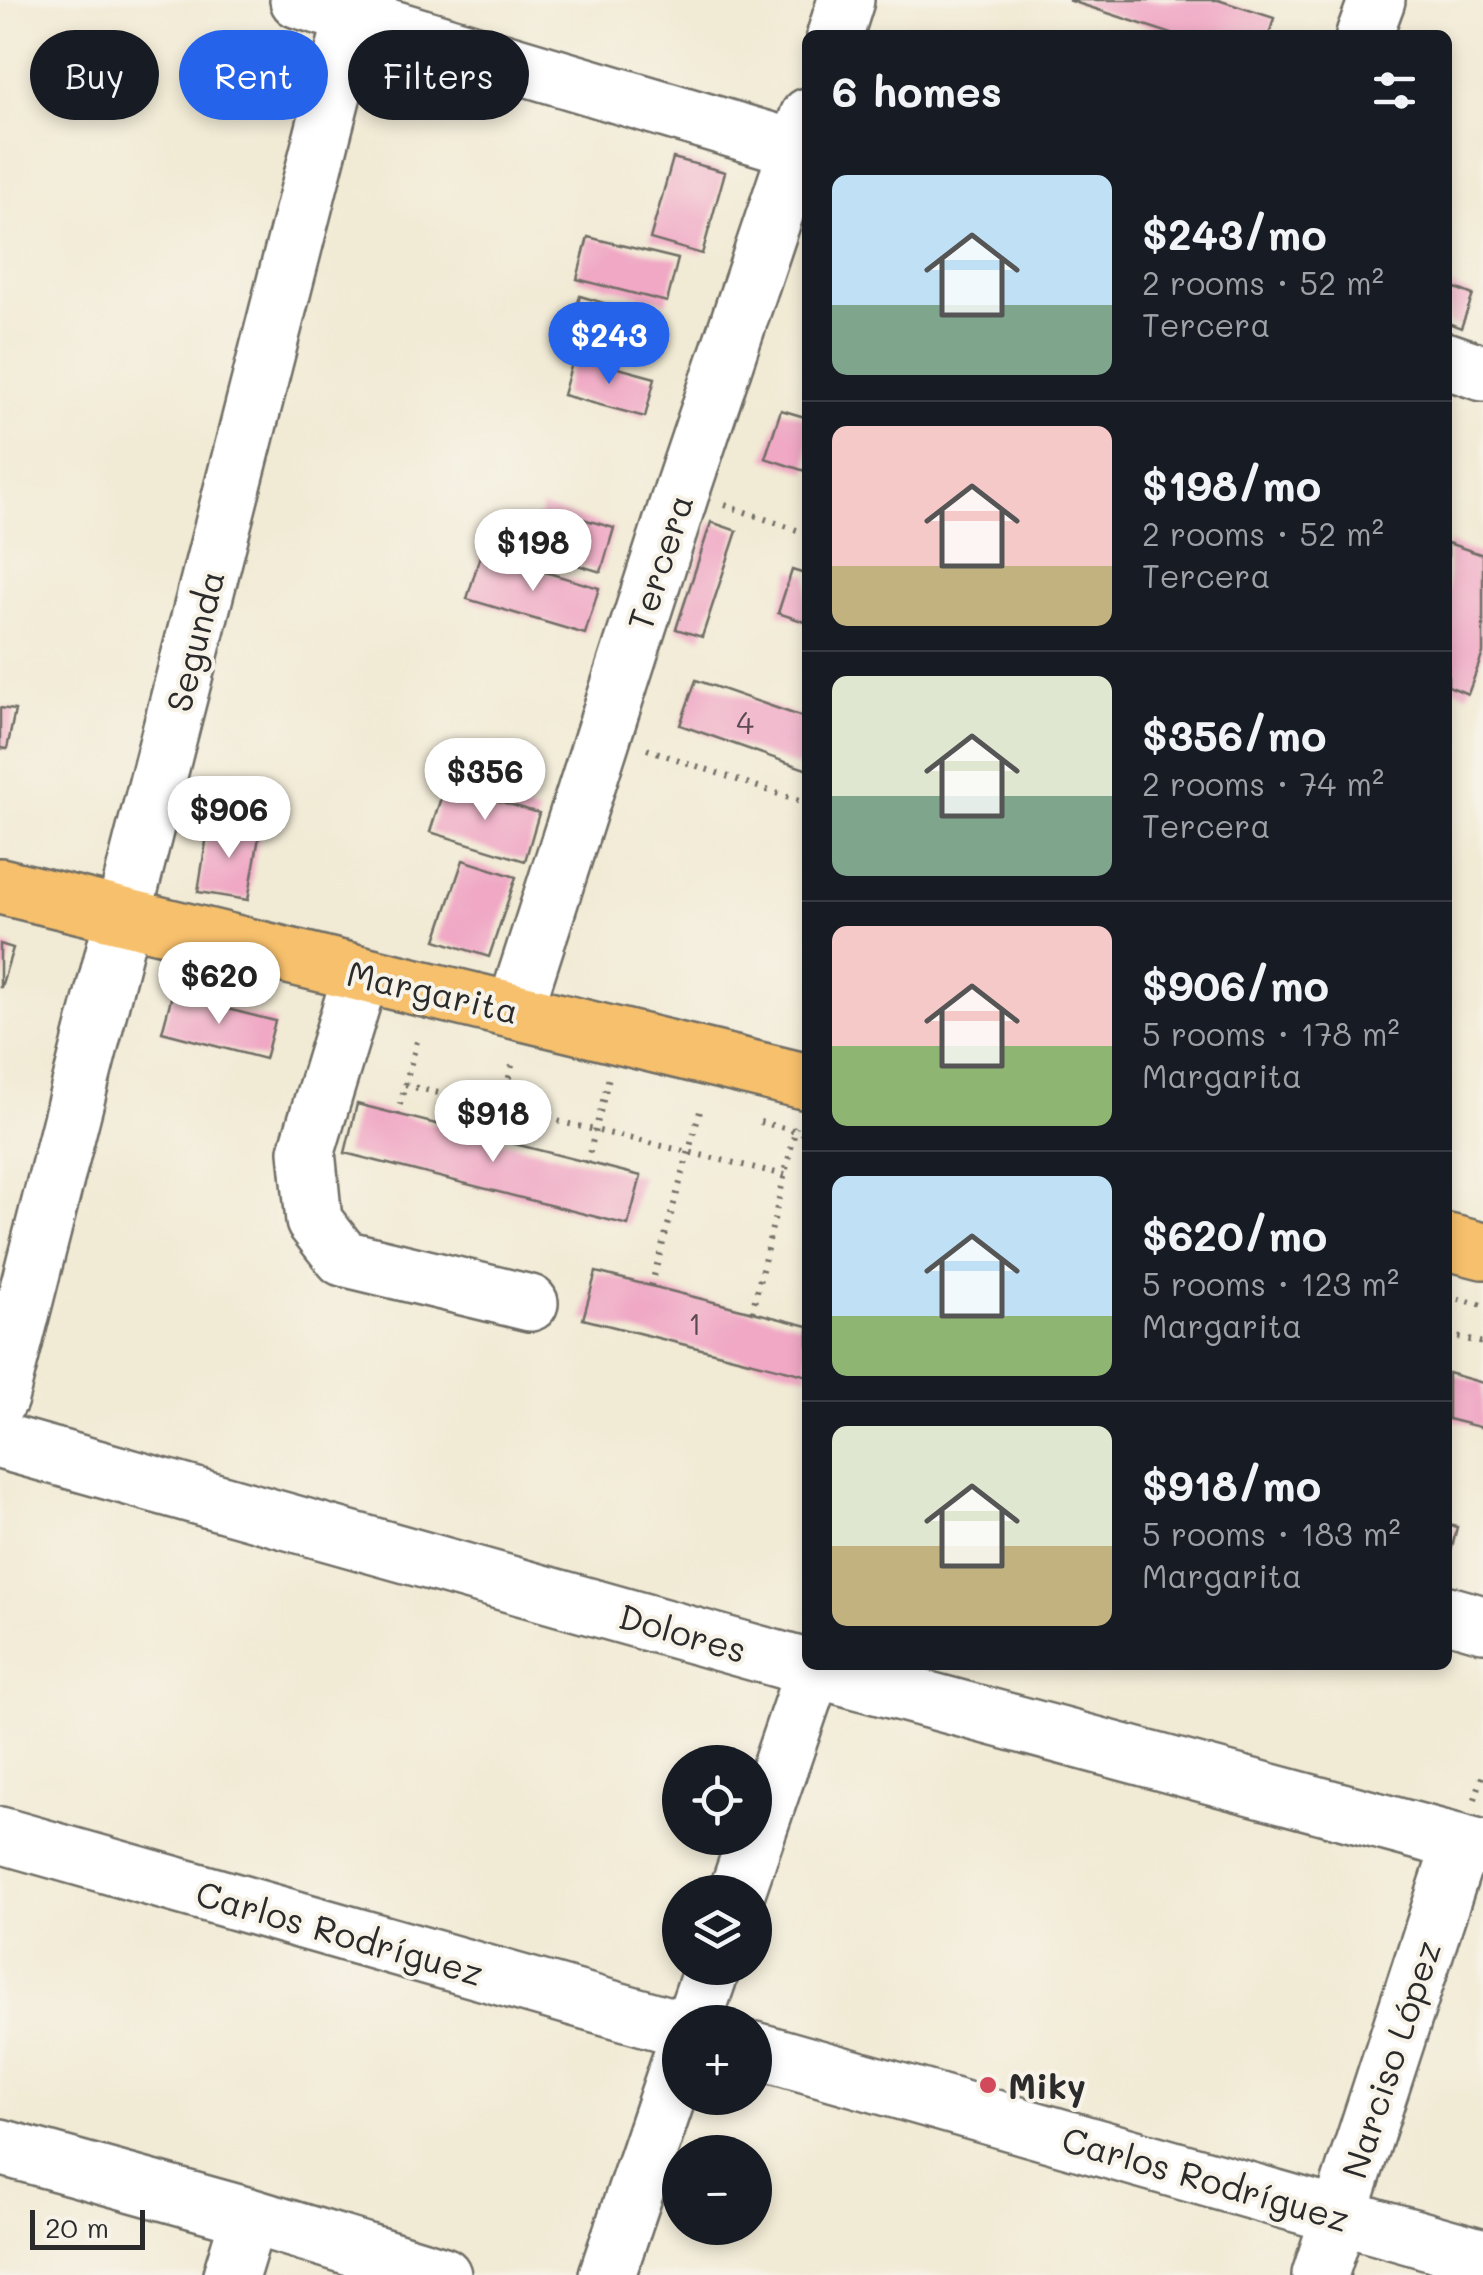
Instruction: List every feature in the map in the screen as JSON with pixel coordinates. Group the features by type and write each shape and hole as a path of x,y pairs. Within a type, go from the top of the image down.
{"main road":[{"name":"Margarita","path":"0,886 802,1081"},
{"path":"1452,1243 1483,1251"}],"street":[{"path":"298,0 354,7 802,138"},
{"path":"837,30 846,0"},
{"path":"1366,30 1376,0"},
{"name":"Segunda","path":"0,1398 354,7"},
{"name":"Tercera","path":"520,1012 603,734 682,490 802,145"},
{"path":"1452,362 1483,372"},
{"path":"360,974 307,1152 314,1221 343,1258 530,1303"},
{"name":"Dolores","path":"0,1441 802,1664"},
{"path":"1452,1615 1483,1624"},
{"path":"743,1875 813,1670"},
{"name":"Dolores","path":"825,1670 1472,1846"},
{"name":"Carlos Rodríguez","path":"0,1835 662,2023"},
{"name":"Narciso López","path":"1320,2275 1472,1846"},
{"name":"Carlos Rodríguez","path":"772,2055 1483,2257"},
{"path":"607,2275 662,2113"},
{"path":"0,2147 443,2275"},
{"path":"231,2275 249,2216"}],"path":[{"path":"682,490 802,532"},
{"path":"603,734 802,802"},
{"path":"397,1114 430,990"},
{"path":"494,1139 520,1012"},
{"path":"587,1163 620,1036"},
{"path":"651,1286 714,1059"},
{"path":"405,1085 785,1175"},
{"path":"752,1312 802,1103"},
{"path":"1452,1297 1483,1305"},
{"path":"1452,1336 1483,1343"}],"building":[{"path":"1068,0 1218,0 1274,18 1270,30 1160,30"},
{"path":"673,158 725,172 702,254 650,239"},
{"path":"588,237 678,259 667,302 577,279"},
{"path":"1452,287 1473,295 1461,328 1452,325"},
{"path":"580,296 658,319 647,359 568,336"},
{"path":"574,356 655,378 645,417 563,395"},
{"path":"781,410 802,416 802,470 765,458"},
{"path":"542,507 614,528 601,572 530,551"},
{"path":"711,522 737,531 702,637 676,629"},
{"path":"1452,544 1483,555 1483,653 1468,694 1452,688"},
{"path":"481,553 599,588 585,634 467,599"},
{"path":"792,570 802,573 802,621 778,613"},
{"path":"696,680 802,717 802,768 680,725"},
{"path":"0,708 15,710 7,749 0,748"},
{"path":"445,785 539,813 525,861 430,832"},
{"path":"209,823 260,831 248,900 198,892"},
{"path":"463,860 516,877 489,957 436,940"},
{"path":"0,944 13,948 1,987 0,987"},
{"path":"172,995 275,1021 265,1059 162,1032"},
{"path":"357,1104 641,1176 628,1225 345,1153"},
{"path":"596,1272 802,1324 802,1374 583,1319"},
{"path":"1452,1374 1483,1383 1483,1428 1452,1420"}],"place":[{"name":"Miky","path":"988,2085"}]}
